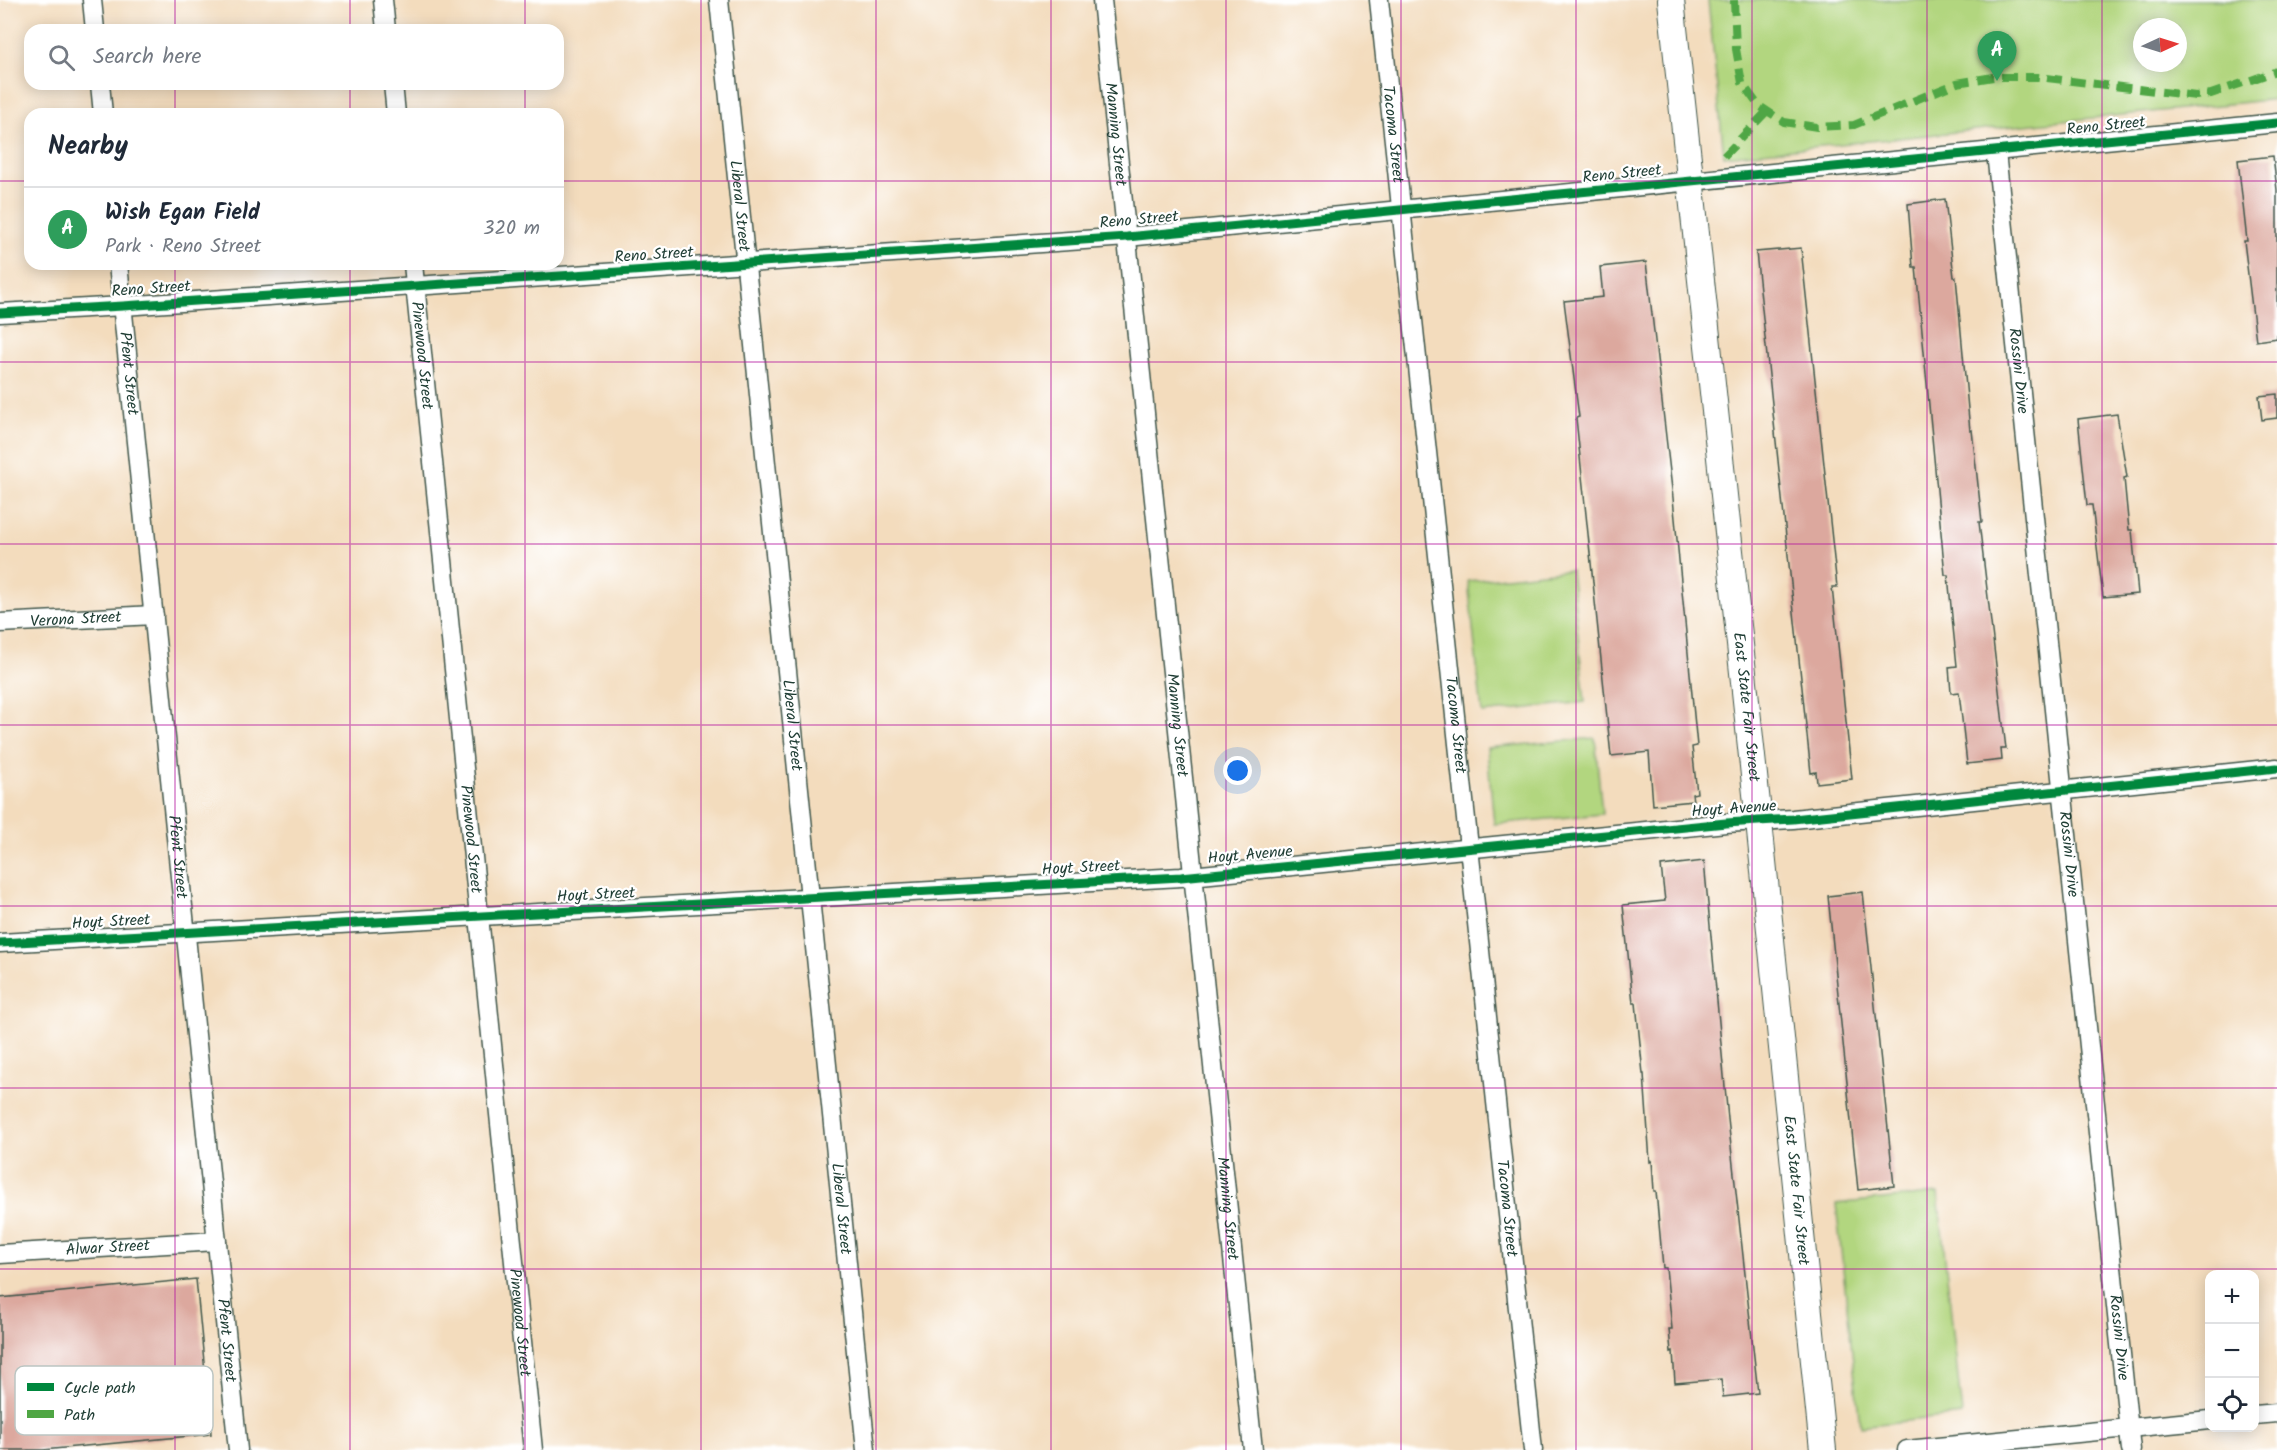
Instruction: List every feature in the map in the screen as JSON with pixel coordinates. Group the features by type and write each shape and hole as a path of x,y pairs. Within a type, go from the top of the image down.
{"street":[{"path":"92,0 94,24"},
{"path":"383,0 386,24"},
{"name":"Liberal Street","path":"718,0 866,1450"},
{"name":"Manning Street","path":"1102,0 1253,1450"},
{"name":"Tacoma Street","path":"1380,0 1533,1450"},
{"name":"East State Fair Street","path":"1671,0 1759,822 1822,1450"},
{"path":"101,90 102,108"},
{"path":"394,90 395,108"},
{"name":"Reno Street","path":"0,313 1127,237 2277,123"},
{"name":"Rossini Drive","path":"1996,152 2131,1450"},
{"name":"Pfent Street","path":"119,270 238,1450"},
{"name":"Pinewood Street","path":"414,270 533,1450"},
{"name":"Verona Street","path":"0,623 154,615"},
{"name":"Hoyt Avenue","path":"1193,875 1759,822 2277,768"},
{"name":"Hoyt Street","path":"0,943 1193,875"},
{"name":"Alwar Street","path":"0,1254 217,1241"},
{"path":"2259,1415 2277,1413"},
{"path":"1907,1450 2205,1420"}],"green space":[{"path":"1708,0 2277,0 2277,99 1724,156"},
{"path":"1571,570 1585,702 1482,713 1468,581"},
{"path":"1595,738 1602,814 1494,824 1487,748"},
{"path":"1938,1193 1962,1415 1860,1426 1836,1204"}],"building":[{"path":"2273,156 2277,190 2277,338 2256,341 2244,241 2247,241 2238,160"},
{"path":"1945,199 1954,277 1956,277 1970,431 1972,430 1982,522 1979,522 2006,749 2001,749 2002,760 1967,764 1959,692 1951,693 1949,667 1957,666 1948,575 1945,575 1908,204"},
{"path":"1801,248 1837,587 1832,587 1852,779 1817,783 1816,772 1811,773 1756,252"},
{"path":"1646,262 1673,498 1697,746 1692,747 1697,793 1692,794 1693,801 1653,805 1649,752 1611,756 1576,418 1579,417 1564,301 1603,297 1600,267"},
{"path":"2277,394 2277,418 2262,420 2259,396"},
{"path":"2117,414 2127,477 2124,478 2138,594 2103,597 2092,505 2087,505 2078,419"},
{"path":"1704,861 1728,1119 1758,1393 1723,1397 1721,1379 1675,1383 1666,1268 1663,1268 1656,1191 1654,1191 1652,1161 1650,1162 1644,1074 1636,1003 1633,1003 1623,905 1665,901 1661,866"},
{"path":"1863,892 1894,1186 1858,1190 1828,896"},
{"path":"196,1279 204,1366 15,1366 15,1435 200,1435 43,1450 0,1450 0,1298"}],"marked path":[{"path":"1734,0 1736,49 1742,83 1758,105 1784,122 1817,127 1854,125 1957,83 1993,77 2038,77 2196,96 2211,94 2277,71"},
{"path":"1724,156 1767,111"}],"cycle path":[{"path":"0,313 1127,237 2277,123"},
{"path":"0,943 1181,877 1726,823 1793,819 2277,768"}],"place":[{"name":"Wish Egan Field","path":"1997,81"}]}
